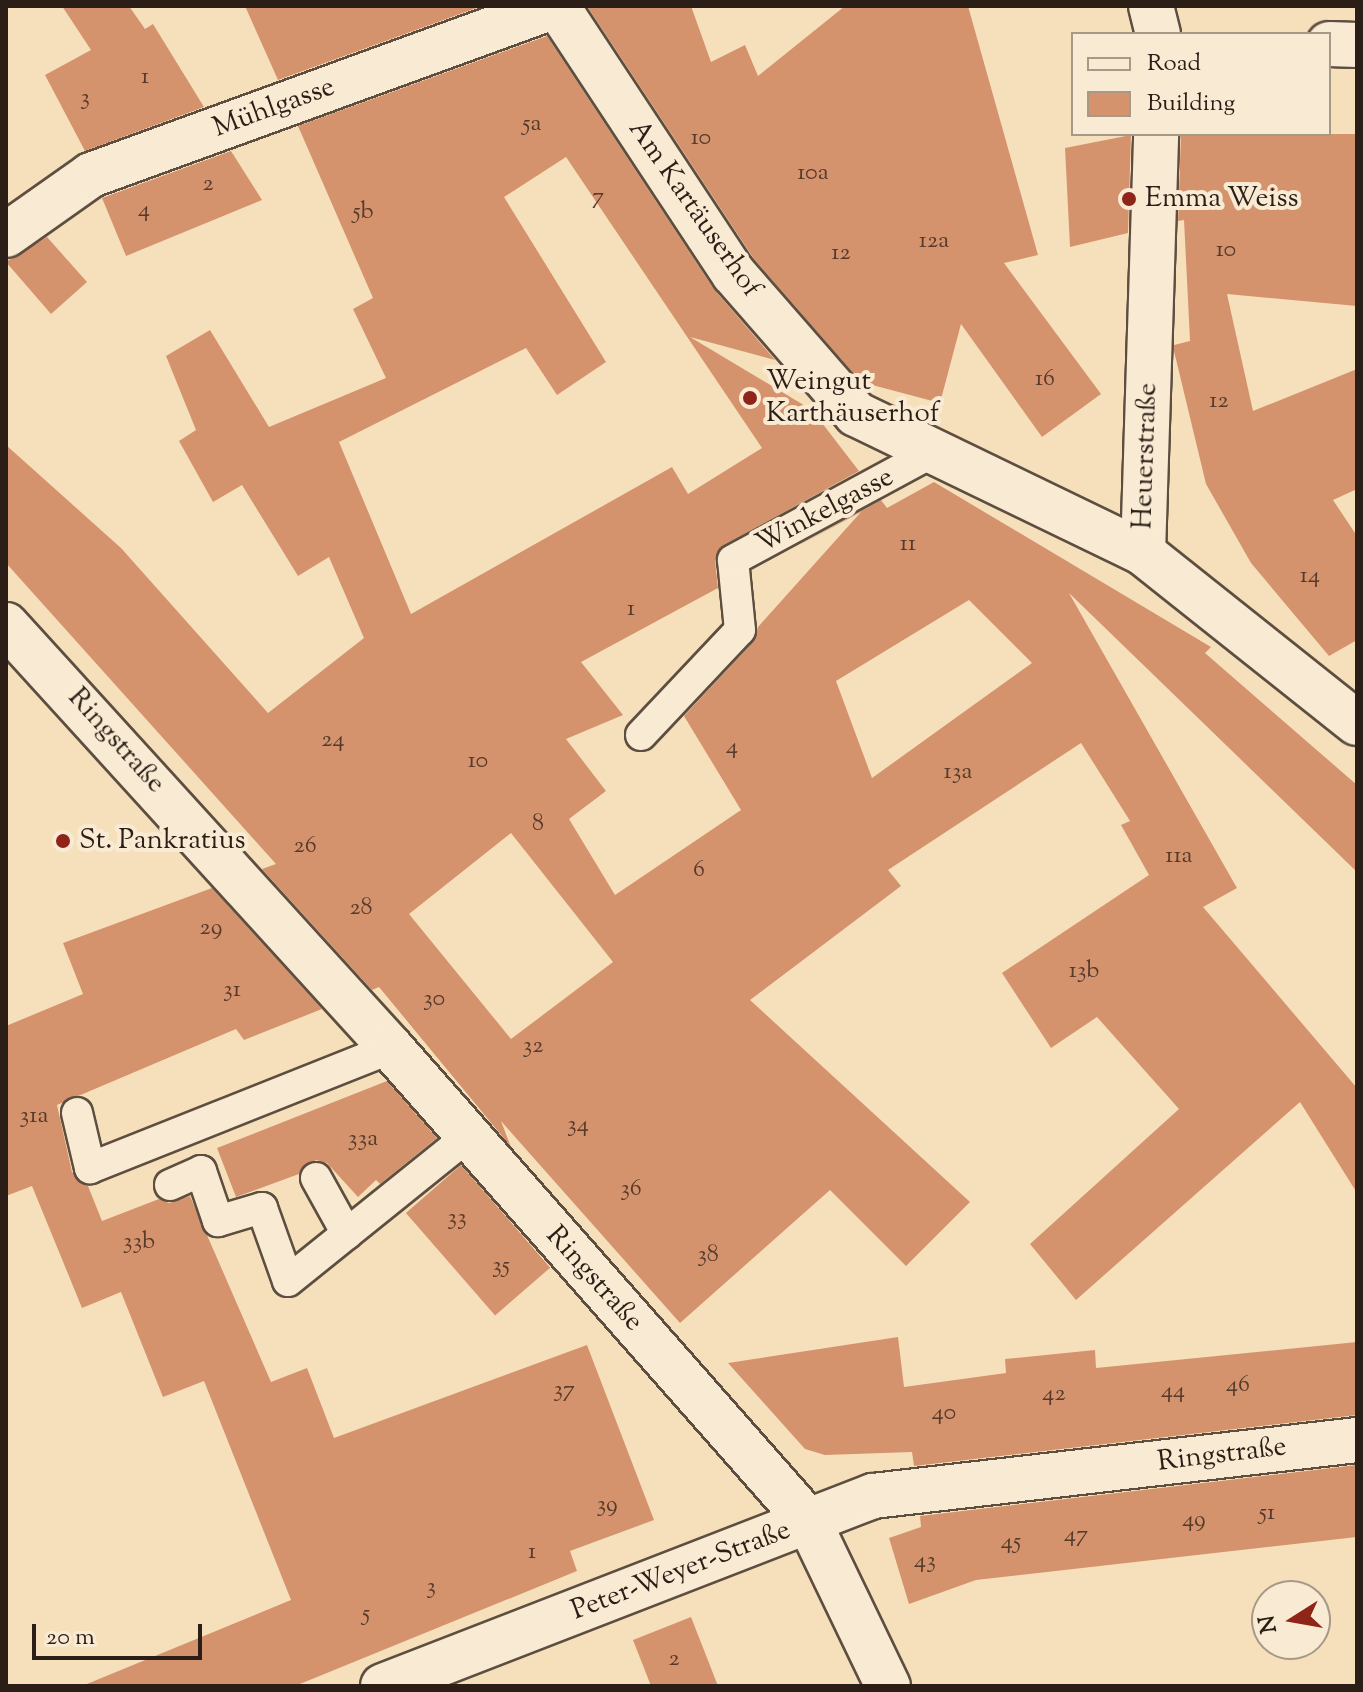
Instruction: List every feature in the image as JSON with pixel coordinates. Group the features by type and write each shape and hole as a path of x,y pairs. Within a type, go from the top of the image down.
{"street":[{"name":"Mühlgasse","path":"6,235 91,175 556,6"},
{"name":"Am Kartäuserhof","path":"556,6 734,274 856,414 1143,553"},
{"path":"1151,6 1158,32"},
{"path":"1331,44 1357,45"},
{"name":"Heuerstraße","path":"1156,136 1143,553 1357,723"},
{"name":"Ringstraße","path":"6,625 391,1048 809,1522 873,1496 1357,1440"},
{"name":"Peter-Weyer-Straße","path":"383,1686 809,1522 888,1686"}],"lane":[{"name":"Winkelgasse","path":"641,735 740,630 733,560 935,451"},
{"path":"77,1113 90,1168 391,1048"},
{"path":"170,1185 201,1171 218,1221 262,1208 288,1281 467,1137"},
{"path":"316,1178 347,1234"}],"building":[{"path":"62,6 129,6 145,29 153,24 204,107 85,151 45,75 91,50"},
{"path":"245,6 482,6 278,80"},
{"path":"587,6 691,6 711,62 745,45 758,76 845,6 968,6 1038,255 1004,263 1101,394 1042,437 961,324 940,403 861,382 754,259"},
{"path":"547,36 713,288 775,360 690,337 812,410 859,471 724,545 715,561 718,588 581,662 623,715 566,739 606,791 569,819 615,895 741,810 684,716 753,642 758,627 861,512 794,548 881,500 887,508 934,482 1211,647 1205,653 1357,785 1357,872 1069,593 1237,888 1203,907 1357,1088 1357,1193 1300,1102 1076,1300 1030,1244 1179,1109 1097,1017 1051,1048 1002,973 1149,875 1121,825 1130,821 1081,743 888,870 901,886 750,1000 970,1202 906,1266 830,1190 680,1323 501,1121 511,1147 379,987 372,990 262,869 276,864 6,563 6,445 121,548 268,713 364,638 329,557 298,576 242,485 213,502 179,441 196,430 166,356 210,330 269,427 386,378 353,309 373,298 298,126","holes":["566,157 762,448 688,494 672,467 411,614 339,442 526,348 557,395 606,362 504,197","969,600 1032,663 872,778 836,681","511,833 613,962 511,1039 409,914"]},
{"path":"1357,134 1357,306 1227,294 1253,411 1357,369 1357,489 1333,500 1357,536 1357,640 1329,656 1251,563 1206,484 1174,351 1174,345 1190,341 1184,220 1178,221 1181,136"},
{"path":"1131,136 1128,233 1070,247 1065,148"},
{"path":"231,151 262,200 126,256 102,198"},
{"path":"47,237 87,282 51,314 6,262"},
{"path":"212,888 322,1009 244,1040 236,1029 57,1105 72,1172 88,1186 102,1221 159,1199 169,1203 190,1196 271,1382 307,1368 334,1438 587,1345 654,1520 570,1551 577,1571 295,1686 82,1686 291,1600 204,1381 163,1397 121,1292 82,1308 32,1186 6,1196 6,1026 83,994 63,943"},
{"path":"387,1081 437,1138 380,1184 376,1180 358,1197 327,1163 316,1160 299,1174 236,1197 217,1148"},
{"path":"461,1165 550,1268 495,1316 406,1213"},
{"path":"898,1337 904,1387 1006,1373 1005,1359 1095,1350 1096,1368 1357,1342 1357,1415 914,1466 912,1452 825,1455 805,1449 728,1363"},
{"path":"1357,1465 1357,1537 976,1580 909,1604 889,1538 921,1527 920,1516"},
{"path":"691,1617 718,1686 651,1686 633,1640"}],"place":[{"name":"Emma Weiss","path":"1129,199"},
{"name":"Weingut Karthäuserhof","path":"750,398"},
{"name":"St. Pankratius","path":"63,841"}]}
